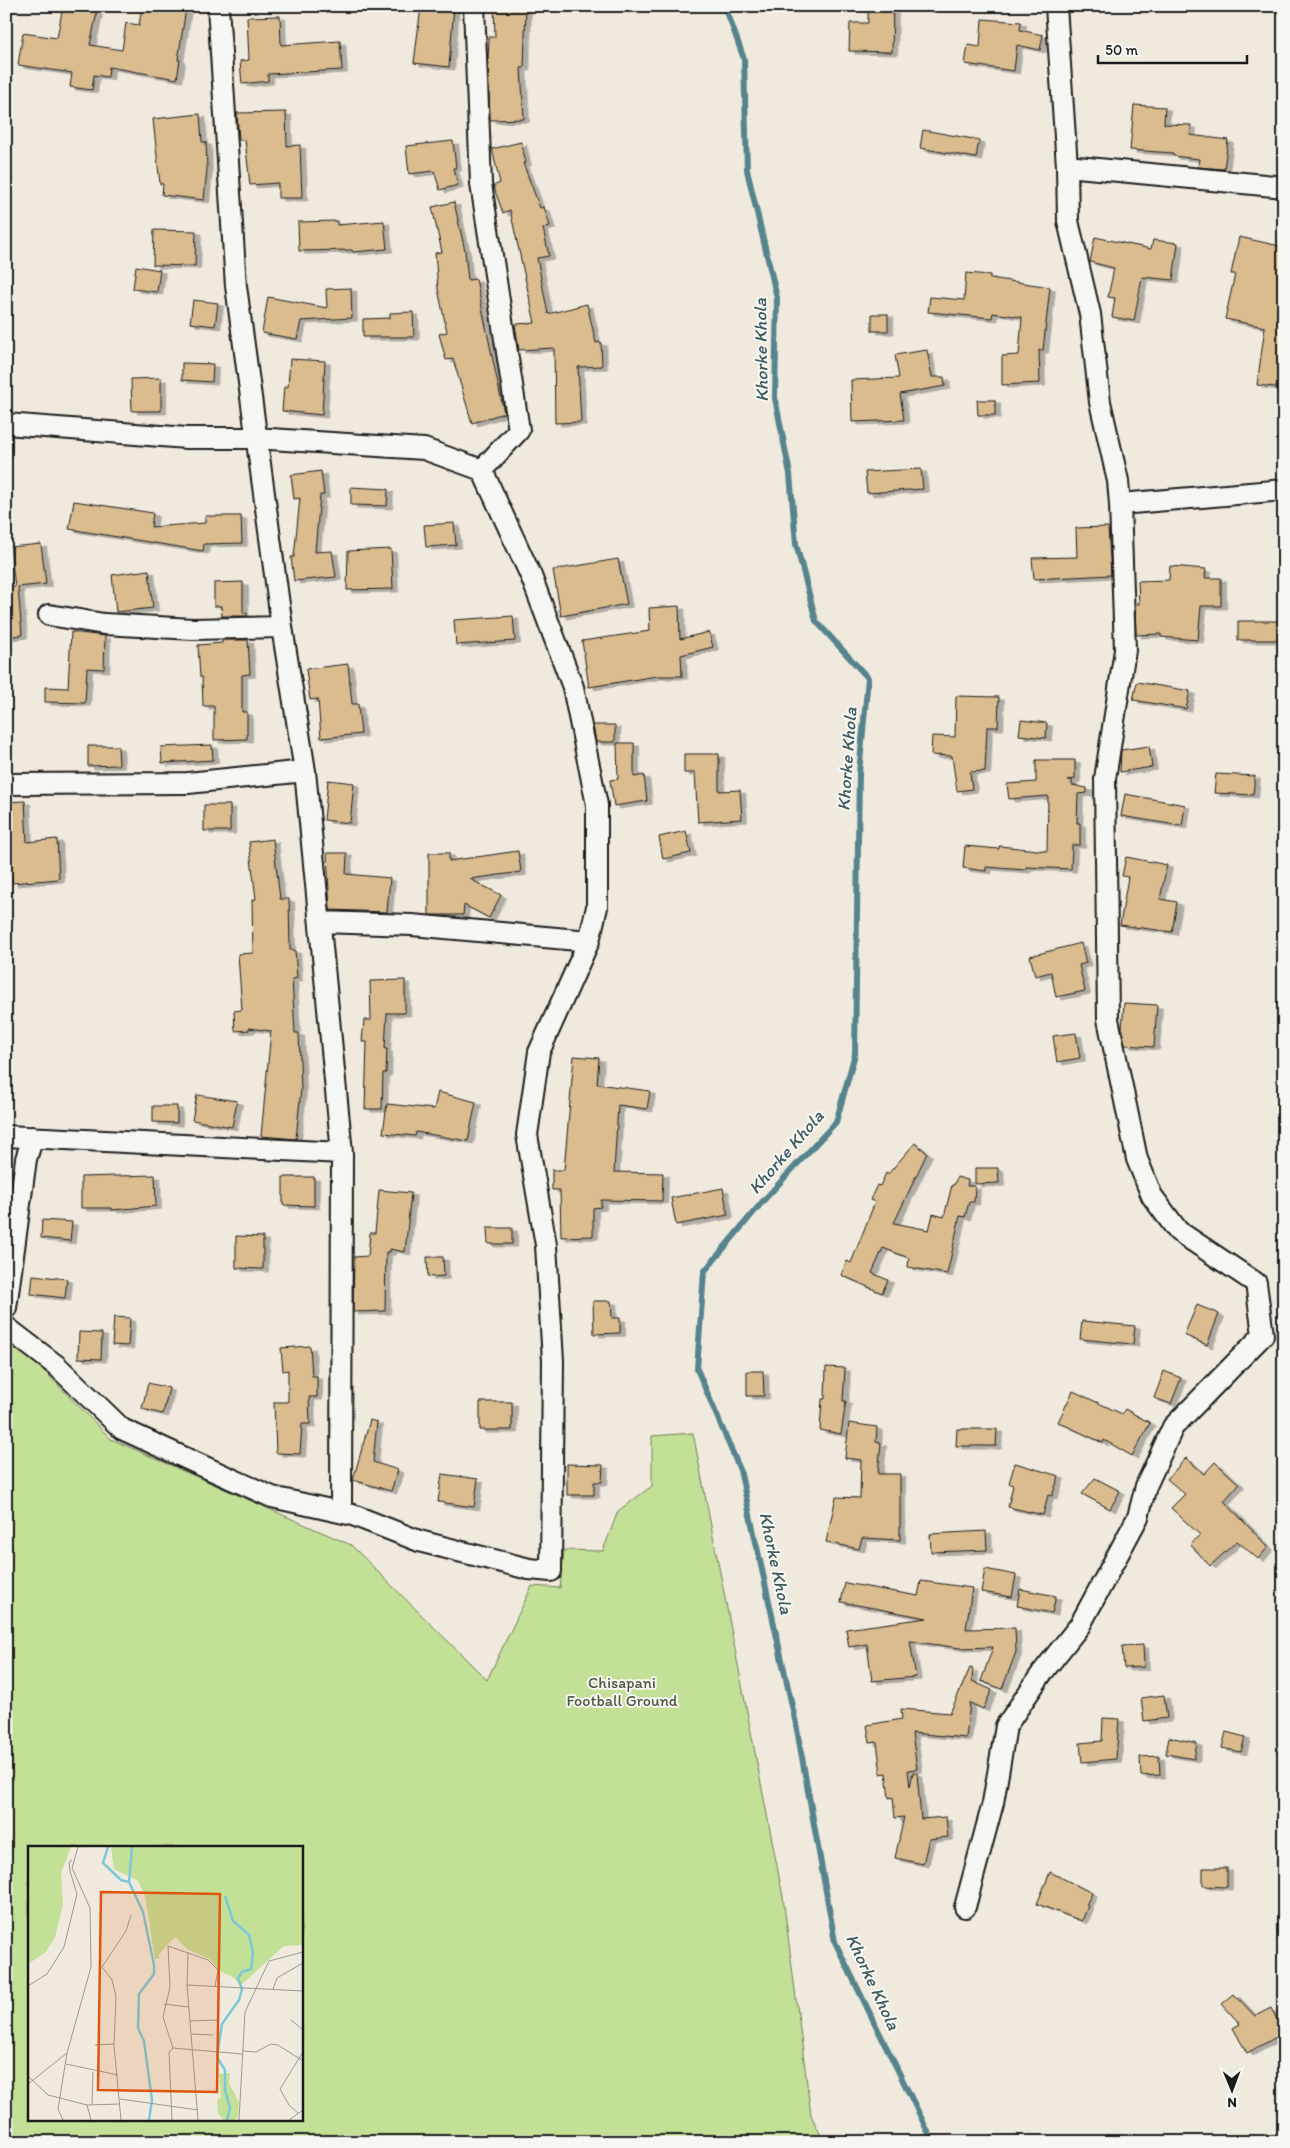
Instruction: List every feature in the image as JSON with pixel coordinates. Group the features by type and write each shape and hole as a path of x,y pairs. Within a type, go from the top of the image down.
{"street":[{"path":"218,6 236,286 282,627 305,771 342,1152 341,1512"},
{"path":"474,6 481,184 519,430 482,470"},
{"path":"966,1907 993,1803 1006,1726 1042,1674 1080,1625 1138,1518 1146,1486 1173,1427 1263,1335 1256,1283 1178,1231 1152,1196 1137,1160 1108,1019 1105,778 1125,650 1120,504 1118,481 1100,402 1090,314 1068,221 1067,166 1056,6"},
{"path":"1067,166 1284,187"},
{"path":"6,424 187,438 256,438 424,449 482,470 532,576 572,687 597,805 597,907 589,941 539,1052 527,1135 546,1245 553,1361 551,1571 529,1569 419,1541 373,1522 341,1512 272,1497 122,1429 57,1366 6,1327"},
{"path":"1120,504 1284,490"},
{"path":"49,615 104,624 192,629 282,627"},
{"path":"6,784 188,783 305,771"},
{"path":"320,922 412,925 589,941"},
{"path":"6,1136 342,1152"},
{"path":"6,1308 26,1159 32,1137"}],"green space":[{"name":"Chisapani Football Ground","path":"6,1332 111,1439 351,1545 487,1680 532,1586 560,1588 564,1550 603,1551 618,1511 652,1486 652,1436 693,1433 783,1897 811,2115 824,2142 6,2142"}],"building":[{"path":"63,6 97,12 90,45 122,50 126,23 139,25 142,6 186,8 177,79 109,67 108,77 94,75 92,90 70,87 72,73 18,65 23,33 57,38"},
{"path":"421,6 454,6 449,67 414,63"},
{"path":"494,6 526,6 524,68 521,68 524,119 490,120 488,61 489,37 495,37"},
{"path":"868,6 893,6 892,52 849,51 850,23 868,23"},
{"path":"280,16 281,45 340,41 342,70 268,74 268,81 242,84 240,61 249,60 247,17"},
{"path":"982,19 1021,22 1020,30 1043,35 1040,50 1017,45 1014,71 965,64 968,45 980,47"},
{"path":"1134,105 1165,107 1164,124 1191,125 1190,135 1228,140 1224,169 1198,167 1199,159 1173,156 1173,153 1130,150"},
{"path":"286,112 287,146 300,145 302,198 278,198 278,183 250,185 245,140 239,140 237,113"},
{"path":"200,114 202,142 206,142 207,169 204,200 162,195 163,184 160,184 153,119"},
{"path":"923,130 979,140 976,158 920,148"},
{"path":"453,141 456,168 453,168 458,185 440,190 434,171 409,174 406,146"},
{"path":"521,142 526,163 523,163 540,208 544,207 550,226 543,228 549,256 537,258 548,314 587,304 596,343 601,342 602,366 578,367 581,422 555,423 554,348 519,350 515,324 535,323 510,210 503,213 493,186 500,183 492,149"},
{"path":"454,202 465,251 468,280 476,279 504,413 472,423 453,359 446,360 439,334 447,332 438,289 435,253 442,252 432,207"},
{"path":"337,221 337,225 384,221 387,249 353,252 352,250 299,251 298,222"},
{"path":"154,230 196,231 195,266 153,265"},
{"path":"1095,237 1151,249 1153,240 1178,243 1173,280 1142,277 1134,321 1112,317 1115,298 1108,297 1114,268 1090,262"},
{"path":"1239,237 1284,247 1284,388 1257,385 1265,327 1225,319 1235,274 1231,274"},
{"path":"136,266 160,270 157,292 133,289"},
{"path":"966,273 990,275 990,278 1050,287 1043,350 1039,350 1040,383 1002,385 1002,356 1019,355 1022,317 993,313 992,318 928,312 930,297 964,300"},
{"path":"351,288 352,318 301,321 297,339 262,333 268,297 327,308 326,289"},
{"path":"193,300 218,303 215,326 190,323"},
{"path":"413,312 414,337 363,337 363,319 390,318 390,313"},
{"path":"872,314 888,314 888,331 872,331"},
{"path":"927,350 932,377 944,377 945,386 900,394 904,420 852,422 851,380 899,378 895,355"},
{"path":"290,359 325,361 322,415 282,411 284,387 288,387"},
{"path":"182,363 213,364 212,382 182,380"},
{"path":"161,378 161,411 132,411 131,379"},
{"path":"977,400 995,400 995,415 978,415"},
{"path":"921,469 923,489 867,493 865,472"},
{"path":"321,471 324,495 320,495 315,552 332,551 336,577 294,581 291,557 294,557 300,498 294,499 291,475"},
{"path":"351,487 388,489 387,506 351,505"},
{"path":"74,501 153,513 151,527 205,523 205,516 241,516 242,543 204,544 203,551 69,529"},
{"path":"454,523 456,545 426,547 424,525"},
{"path":"1108,527 1111,575 1034,579 1032,558 1077,557 1076,528"},
{"path":"41,544 46,584 18,587 22,635 6,637 6,587 15,587 10,547"},
{"path":"391,549 393,589 347,590 348,551"},
{"path":"618,559 627,604 561,616 553,570"},
{"path":"1170,566 1206,569 1205,578 1221,578 1221,606 1201,606 1198,640 1161,637 1161,634 1136,635 1135,604 1139,604 1138,581 1169,580"},
{"path":"149,570 153,608 116,612 112,575"},
{"path":"243,582 243,613 247,613 247,616 222,616 221,606 214,606 214,583"},
{"path":"679,606 680,639 709,632 713,647 681,655 682,676 657,676 589,687 582,641 650,631 649,608"},
{"path":"513,616 515,641 456,645 454,620"},
{"path":"1238,621 1279,621 1279,640 1238,640"},
{"path":"71,632 105,636 104,669 87,668 85,703 45,702 45,687 68,688"},
{"path":"222,640 248,640 250,674 242,675 242,712 247,712 247,739 214,740 214,706 203,706 198,645 222,643"},
{"path":"348,664 352,704 358,704 361,734 321,738 318,699 310,700 306,669"},
{"path":"1137,682 1190,691 1186,709 1133,700"},
{"path":"956,696 999,697 998,727 987,727 985,771 970,772 972,789 957,791 952,756 931,755 932,736 955,737"},
{"path":"1021,720 1047,723 1046,738 1019,735"},
{"path":"593,725 615,725 615,742 596,742"},
{"path":"617,743 634,743 634,777 644,775 647,801 614,806 610,780 618,779"},
{"path":"212,745 213,760 162,763 161,747"},
{"path":"88,746 118,746 119,765 88,766"},
{"path":"1149,746 1152,767 1120,772 1121,750"},
{"path":"684,754 719,754 719,791 740,790 742,819 698,822 695,773 684,773"},
{"path":"1036,760 1075,760 1075,779 1068,780 1072,780 1072,785 1087,788 1087,793 1078,794 1077,823 1080,823 1080,845 1072,845 1071,869 1026,867 1025,870 986,867 986,871 963,868 965,846 999,849 999,846 1047,851 1048,796 1009,799 1007,784 1036,782"},
{"path":"1216,774 1255,776 1253,795 1214,793"},
{"path":"328,780 354,783 350,823 324,820"},
{"path":"1125,794 1185,805 1182,826 1121,816"},
{"path":"25,801 27,842 57,839 59,879 12,883 10,862 6,862 6,802"},
{"path":"204,805 230,805 230,831 204,831"},
{"path":"686,831 691,853 663,859 659,837"},
{"path":"273,839 280,899 289,899 290,950 295,950 297,978 292,979 295,1033 299,1033 301,1089 296,1139 261,1136 271,1031 249,1028 249,1030 235,1031 234,1011 242,1010 238,954 253,953 252,900 256,899 249,842"},
{"path":"518,851 521,872 470,879 501,895 489,918 464,905 463,915 429,915 429,853 449,853 449,861"},
{"path":"327,853 347,853 346,874 390,878 387,912 330,910"},
{"path":"1126,857 1167,865 1160,899 1177,902 1172,932 1120,925 1128,877 1122,876"},
{"path":"1081,943 1086,963 1079,965 1085,991 1056,997 1051,972 1035,976 1030,956"},
{"path":"405,980 405,1013 387,1013 386,1073 383,1073 382,1109 365,1109 367,1042 362,1042 364,1020 371,1020 370,981"},
{"path":"1124,1003 1157,1005 1154,1047 1125,1045 1122,1029"},
{"path":"1076,1033 1080,1058 1057,1062 1053,1036"},
{"path":"574,1056 599,1058 597,1084 650,1091 647,1109 618,1105 614,1172 663,1173 662,1201 601,1200 601,1207 593,1208 593,1236 561,1237 560,1190 552,1190 552,1170 564,1170"},
{"path":"438,1092 476,1102 468,1141 416,1132 415,1136 383,1133 387,1104 434,1109"},
{"path":"197,1095 237,1101 232,1127 192,1120"},
{"path":"153,1106 177,1106 177,1123 153,1122"},
{"path":"915,1143 927,1153 894,1223 929,1230 933,1214 944,1217 952,1185 954,1185 957,1177 968,1180 967,1186 975,1186 974,1202 969,1202 965,1217 960,1216 947,1274 908,1267 909,1258 883,1248 872,1273 888,1280 882,1293 841,1275 847,1261 851,1263 875,1202 870,1200 877,1185 880,1186 886,1173 888,1174"},
{"path":"975,1168 998,1168 999,1183 975,1184"},
{"path":"155,1175 156,1206 112,1210 112,1208 81,1208 81,1177"},
{"path":"283,1177 314,1177 314,1206 283,1205"},
{"path":"723,1188 728,1215 676,1225 671,1198"},
{"path":"379,1190 411,1193 405,1252 390,1249 390,1252 386,1252 385,1311 353,1312 354,1257 368,1256 370,1233 375,1233"},
{"path":"42,1220 72,1222 70,1241 41,1238"},
{"path":"487,1228 512,1228 512,1244 488,1244"},
{"path":"236,1236 263,1237 263,1269 236,1268"},
{"path":"427,1257 443,1257 444,1276 428,1277"},
{"path":"33,1275 67,1279 65,1298 31,1294"},
{"path":"593,1301 611,1301 612,1318 620,1318 620,1333 594,1334"},
{"path":"1197,1305 1219,1314 1207,1345 1184,1335"},
{"path":"114,1317 130,1318 128,1346 112,1345"},
{"path":"1082,1321 1135,1326 1133,1344 1080,1339"},
{"path":"79,1332 102,1333 101,1359 78,1358"},
{"path":"310,1346 312,1376 317,1376 317,1397 309,1397 310,1424 302,1424 300,1454 276,1453 274,1402 288,1402 288,1370 283,1371 281,1348"},
{"path":"826,1367 845,1368 843,1401 846,1401 841,1434 820,1430 822,1399 825,1399"},
{"path":"747,1371 763,1371 764,1396 747,1396"},
{"path":"1164,1371 1181,1378 1171,1404 1154,1398"},
{"path":"148,1383 169,1388 163,1414 142,1409"},
{"path":"1073,1391 1122,1414 1125,1409 1150,1423 1132,1456 1104,1440 1103,1443 1058,1422"},
{"path":"480,1402 512,1402 512,1430 480,1430"},
{"path":"370,1420 377,1422 373,1462 398,1470 391,1491 353,1480"},
{"path":"849,1423 877,1427 876,1442 881,1443 878,1474 900,1474 900,1540 862,1538 859,1549 826,1542 836,1497 860,1498 861,1460 845,1458"},
{"path":"957,1429 997,1429 996,1446 956,1446"},
{"path":"1186,1458 1204,1474 1215,1462 1239,1484 1224,1501 1268,1547 1258,1559 1237,1541 1210,1566 1190,1544 1200,1535 1171,1508 1185,1494 1167,1479"},
{"path":"1015,1463 1059,1476 1052,1496 1048,1495 1043,1515 1008,1507 1013,1485 1009,1483"},
{"path":"567,1464 603,1465 602,1482 594,1482 594,1495 567,1495"},
{"path":"442,1474 478,1479 474,1507 438,1502"},
{"path":"1095,1478 1120,1491 1110,1509 1082,1494"},
{"path":"986,1531 987,1550 931,1552 930,1534"},
{"path":"985,1569 1016,1575 1012,1597 981,1592"},
{"path":"921,1581 972,1588 966,1629 1015,1628 1016,1652 1002,1689 981,1681 993,1647 960,1648 910,1641 916,1677 872,1681 867,1644 849,1647 846,1629 927,1618 841,1602 845,1583 918,1596"},
{"path":"1020,1589 1056,1596 1052,1613 1017,1606"},
{"path":"1143,1645 1144,1667 1124,1668 1122,1646"},
{"path":"970,1668 973,1669 972,1681 992,1690 983,1709 970,1703 966,1738 912,1733 917,1769 908,1770 910,1787 913,1772 917,1773 921,1819 946,1817 948,1837 929,1839 923,1864 895,1858 904,1817 895,1818 893,1797 889,1798 886,1773 881,1774 877,1742 870,1743 867,1725 902,1719 901,1709 950,1713"},
{"path":"1164,1695 1167,1718 1144,1721 1141,1698"},
{"path":"1103,1718 1119,1719 1116,1759 1082,1762 1080,1743 1102,1741"},
{"path":"1226,1732 1245,1737 1241,1752 1222,1748"},
{"path":"1169,1737 1197,1743 1194,1759 1166,1754"},
{"path":"1159,1756 1160,1775 1141,1776 1140,1757"},
{"path":"1203,1868 1227,1868 1227,1887 1203,1886"},
{"path":"1050,1872 1092,1893 1086,1905 1088,1906 1082,1921 1037,1904"},
{"path":"1234,1994 1255,2016 1271,2008 1284,2033 1247,2053 1233,2028 1240,2024 1222,2004"}],"waterway":[{"name":"Khorke Khola","path":"725,6 744,59 747,170 777,298 775,398 790,474 796,544 816,621 868,678 859,773 855,1054 836,1122 763,1201 704,1272 697,1369 740,1470 796,1724 835,1942 933,2142"}]}
